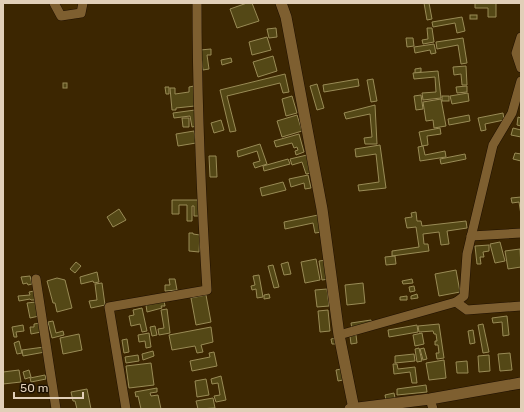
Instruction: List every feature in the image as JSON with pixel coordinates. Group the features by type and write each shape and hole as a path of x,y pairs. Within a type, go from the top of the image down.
{"street":[{"path":"54,3 61,16 81,13 83,3"},
{"path":"126,409 110,307 207,290 197,84 197,3"},
{"path":"282,3 286,17 322,209 339,335 354,409"},
{"path":"521,37 516,53 521,68"},
{"path":"339,335 456,302 464,296 470,236 493,144 512,113 521,82"},
{"path":"470,236 521,233"},
{"path":"36,279 56,409"},
{"path":"456,302 466,310 521,306"},
{"path":"350,409 432,404 521,383"}],"shaded area":[{"path":"58,3 80,3 79,9 62,11"}],"building":[{"path":"247,3 252,3 259,21 237,28 230,9"},
{"path":"424,3 429,3 432,19 427,20"},
{"path":"475,3 496,3 496,17 488,17 488,8 475,8"},
{"path":"470,15 477,15 477,19 470,19"},
{"path":"462,17 465,31 457,33 455,23 433,27 432,22"},
{"path":"276,28 277,37 269,38 267,29"},
{"path":"427,28 432,28 434,42 423,44 422,40 428,39"},
{"path":"267,37 271,50 252,55 249,42"},
{"path":"406,38 413,38 414,46 407,47"},
{"path":"463,38 467,63 461,64 458,45 437,49 436,42"},
{"path":"434,44 436,53 431,54 430,50 415,53 414,47"},
{"path":"211,49 211,55 207,55 209,69 203,70 200,50"},
{"path":"273,56 277,71 258,77 253,62"},
{"path":"231,58 232,62 222,65 221,60"},
{"path":"466,66 467,85 462,85 461,74 454,75 453,67"},
{"path":"421,68 421,72 415,73 415,69"},
{"path":"438,71 441,98 423,100 422,93 436,92 435,77 414,79 413,73"},
{"path":"285,74 289,92 283,93 280,83 227,96 236,131 230,132 220,90"},
{"path":"358,79 359,86 324,92 323,85"},
{"path":"373,79 377,101 371,102 367,80"},
{"path":"63,83 67,83 67,88 63,88"},
{"path":"317,84 324,108 317,110 310,86"},
{"path":"194,86 195,106 176,108 176,110 172,110 170,88 175,88 175,94 189,92 189,87"},
{"path":"467,86 467,92 457,93 456,87"},
{"path":"165,87 169,87 169,94 166,94"},
{"path":"468,93 469,101 452,104 450,96"},
{"path":"421,95 423,109 416,110 414,96"},
{"path":"292,96 297,113 286,116 282,99"},
{"path":"442,96 449,96 449,101 442,101"},
{"path":"441,99 446,126 434,128 433,120 426,121 423,102"},
{"path":"375,105 377,144 365,144 364,138 372,137 370,114 346,119 344,113"},
{"path":"195,110 197,126 192,127 190,116 174,118 173,113"},
{"path":"503,113 504,120 485,124 486,130 481,131 478,118"},
{"path":"297,115 302,131 282,137 277,121"},
{"path":"469,115 470,121 449,125 448,119"},
{"path":"518,117 521,118 521,126 517,125"},
{"path":"182,118 189,118 189,127 183,127"},
{"path":"221,120 224,130 214,133 211,123"},
{"path":"440,128 441,134 427,136 428,145 422,146 419,132"},
{"path":"513,128 521,130 521,137 511,135"},
{"path":"194,131 196,143 178,146 176,134"},
{"path":"299,134 304,152 296,155 295,151 298,150 297,147 294,148 292,143 276,147 274,141"},
{"path":"260,144 267,164 255,168 253,163 260,161 257,151 238,157 237,151"},
{"path":"380,145 386,188 359,191 358,185 379,182 376,154 356,157 355,149"},
{"path":"423,146 425,155 445,151 446,157 420,161 418,147"},
{"path":"515,153 521,154 521,161 513,159"},
{"path":"465,154 466,159 441,164 440,159"},
{"path":"307,155 312,173 306,174 302,162 292,165 290,159"},
{"path":"209,156 216,156 217,177 210,177"},
{"path":"288,159 290,164 264,171 263,166"},
{"path":"308,175 311,188 305,189 304,183 291,187 289,179"},
{"path":"283,182 286,190 262,196 260,188"},
{"path":"521,197 521,215 519,202 512,203 511,198"},
{"path":"172,200 200,200 200,216 194,216 194,206 192,206 192,221 187,221 187,205 179,205 179,214 172,214"},
{"path":"119,209 126,220 113,227 107,217"},
{"path":"416,212 417,221 421,221 422,226 466,221 467,228 447,231 449,244 441,245 439,232 423,234 424,244 428,244 429,251 392,256 392,251 419,247 416,227 407,228 405,218 412,217 411,213"},
{"path":"318,215 322,232 315,233 313,223 285,229 284,222"},
{"path":"189,233 200,235 199,252 189,251"},
{"path":"500,242 505,261 495,263 490,244"},
{"path":"489,245 489,251 483,252 484,257 480,257 481,264 477,264 475,246"},
{"path":"520,249 521,267 508,269 505,251"},
{"path":"395,256 396,264 386,265 385,257"},
{"path":"316,259 320,280 305,283 301,262"},
{"path":"326,260 329,279 322,280 319,261"},
{"path":"76,262 81,266 75,273 70,269"},
{"path":"288,262 291,274 284,275 281,264"},
{"path":"273,265 279,287 274,288 268,266"},
{"path":"456,270 460,292 439,296 435,274"},
{"path":"97,272 99,282 94,283 93,281 81,284 80,277"},
{"path":"259,275 263,297 257,298 256,289 252,290 251,286 255,285 253,276"},
{"path":"30,276 32,284 23,284 21,277"},
{"path":"57,278 65,280 72,308 57,312 47,281"},
{"path":"169,279 175,279 177,290 165,291 165,285 170,285"},
{"path":"412,279 413,283 403,284 402,281"},
{"path":"102,283 105,305 91,308 89,301 97,300 95,284"},
{"path":"363,283 365,303 347,305 345,285"},
{"path":"414,286 415,291 410,292 409,287"},
{"path":"327,289 329,306 317,307 315,290"},
{"path":"34,291 35,300 30,299 19,301 18,296 30,295 29,292"},
{"path":"269,294 270,298 264,299 264,295"},
{"path":"417,294 418,298 411,299 411,296"},
{"path":"206,295 211,322 196,325 191,298"},
{"path":"407,296 407,300 400,300 400,297"},
{"path":"164,301 165,306 161,306 162,308 147,312 146,305"},
{"path":"36,302 39,316 30,318 27,303"},
{"path":"142,308 147,331 142,332 140,324 131,326 129,316 134,315 133,310"},
{"path":"167,309 170,333 159,335 158,329 164,328 161,310"},
{"path":"328,310 330,331 320,332 318,311"},
{"path":"507,316 509,335 503,336 502,322 493,323 492,318"},
{"path":"371,320 372,325 352,329 351,323"},
{"path":"53,321 56,333 63,331 64,335 52,338 48,322"},
{"path":"40,323 41,332 31,334 30,327 34,327 34,324"},
{"path":"439,324 444,358 437,359 436,353 439,353 438,345 435,345 435,341 437,341 436,334 434,334 433,331 419,332 418,326"},
{"path":"483,324 489,352 483,353 478,325"},
{"path":"23,325 24,331 16,332 17,337 14,337 12,327"},
{"path":"417,325 418,332 389,337 388,330"},
{"path":"155,326 157,335 152,336 150,327"},
{"path":"211,327 213,342 201,345 203,352 197,353 195,346 172,350 169,335"},
{"path":"473,330 475,343 470,344 468,331"},
{"path":"149,333 151,347 146,348 145,341 139,342 138,335"},
{"path":"422,333 424,344 415,346 413,335"},
{"path":"79,334 82,350 63,354 60,338"},
{"path":"356,335 357,343 351,344 350,336"},
{"path":"336,338 336,344 332,344 331,339"},
{"path":"127,339 129,352 124,353 122,340"},
{"path":"19,341 22,353 17,354 14,343"},
{"path":"44,347 45,352 23,356 22,350"},
{"path":"419,348 422,361 417,362 415,349"},
{"path":"424,348 427,359 423,360 420,349"},
{"path":"153,351 154,356 143,360 142,354"},
{"path":"214,352 217,366 192,371 190,361 210,357 209,353"},
{"path":"510,353 512,370 500,371 498,354"},
{"path":"414,354 415,361 395,363 395,356"},
{"path":"138,355 139,361 126,363 125,357"},
{"path":"489,355 490,371 479,372 478,356"},
{"path":"444,360 446,378 429,380 426,363"},
{"path":"467,361 468,373 457,373 456,362"},
{"path":"151,363 154,385 129,388 126,366"},
{"path":"393,364 397,364 398,369 415,367 417,383 412,383 410,372 394,374"},
{"path":"341,369 343,380 338,381 336,370"},
{"path":"19,370 21,382 3,384 3,372"},
{"path":"29,370 31,377 25,379 23,372"},
{"path":"45,375 46,379 31,382 30,378"},
{"path":"221,376 226,400 216,402 214,396 220,395 218,383 212,384 211,379"},
{"path":"206,379 209,395 197,397 195,381"},
{"path":"426,385 427,392 397,395 397,389"},
{"path":"157,388 157,392 150,393 151,396 158,395 161,409 141,409 138,396 136,397 135,392"},
{"path":"87,389 91,409 77,409 71,392"},
{"path":"394,393 395,398 386,400 385,395"},
{"path":"213,398 215,408 198,409 196,401"}]}
